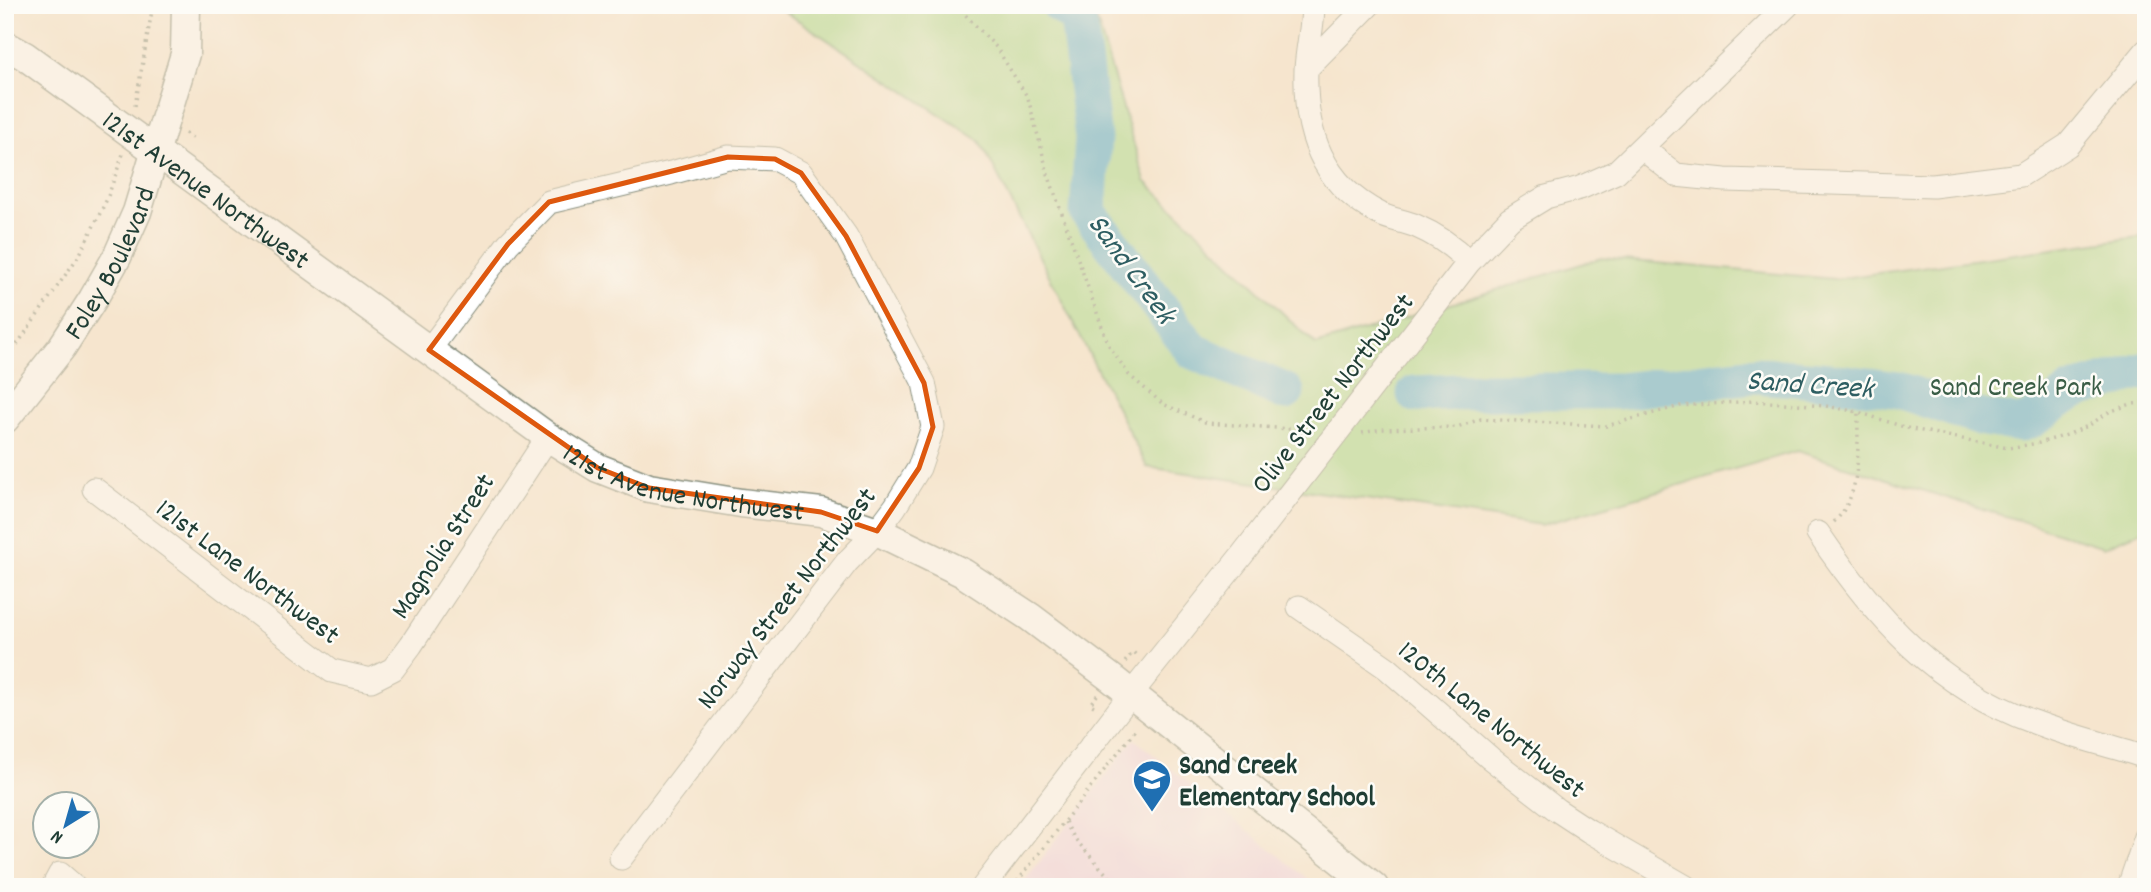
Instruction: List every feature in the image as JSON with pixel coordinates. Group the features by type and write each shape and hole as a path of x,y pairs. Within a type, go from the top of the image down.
{"street":[{"name":"Foley Boulevard","path":"5,419 62,347 117,257 137,212 185,54 186,5"},
{"path":"1313,5 1306,69 1310,124 1314,141 1337,181 1369,208 1388,218 1415,225 1449,243 1469,262"},
{"path":"1306,69 1370,5"},
{"name":"Olive Street Northwest","path":"983,887 1130,694 1242,555 1469,262 1510,219 1546,197 1580,188 1616,172 1787,5"},
{"name":"121st Avenue Northwest","path":"5,45 25,56 156,150 548,437 598,468 649,488 741,503 821,512 877,531 963,573 1030,617 1374,887"},
{"path":"1642,148 1676,175 1725,180 1933,186 2021,175 2068,145 2146,51"},
{"name":"Norway Street Northwest","path":"429,350 508,244 549,202 671,173 728,156 775,159 801,173 846,236 925,383 933,427 919,468 877,531 847,562 621,858"},
{"name":"Magnolia Street","path":"376,677 393,669 411,645 548,437"},
{"name":"121st Lane Northwest","path":"94,489 332,671 371,680 376,677"},
{"path":"1818,533 1873,609 1906,644 1940,672 1981,698 2033,722 2146,757"},
{"name":"120th Lane Northwest","path":"1299,607 1387,668 1524,786 1589,831 1648,878 1686,887"},
{"path":"2129,887 2146,837"}],"path":[{"path":"138,98 153,5"},
{"path":"956,5 996,47 1028,98 1048,174 1108,344 1129,375 1163,404 1207,423 1290,429 1313,434"},
{"path":"5,362 80,254 107,199 122,159"},
{"path":"1353,434 1382,429 1457,427 1481,419 1558,422 1582,427 1606,426 1680,406 1715,402 1787,402 1858,412 1907,428 1976,444 2008,448 2067,435 2088,426 2109,412 2131,404 2146,403"},
{"path":"1818,533 1837,521 1851,499 1857,476 1858,412"},
{"path":"1013,887 1133,733"},
{"path":"1065,822 1075,839 1118,887"}],"highlighted area":[{"path":"728,157 775,159 801,173 846,236 924,383 933,427 919,468 877,531 821,512 649,488 598,468 429,350 508,244 549,202"}],"shaded area":[{"name":"Sand Creek Elementary School","path":"1134,739 1318,887 1020,887"}],"green space":[{"name":"Sand Creek Park","path":"775,5 1092,5 1145,181 1316,345 1601,258 1835,279 2146,236 2146,529 2104,547 1797,451 1541,525 1147,467 980,141"}],"waterway":[{"name":"Sand Creek","path":"1060,5 1078,18 1093,138 1088,212 1193,351 1286,392"},
{"name":"Sand Creek","path":"1415,394 1619,391 1755,375 1899,390 1978,417 2020,424 2033,419 2072,392 2146,370"}],"place":[{"name":"Sand Creek Elementary School","path":"1152,813"}]}
